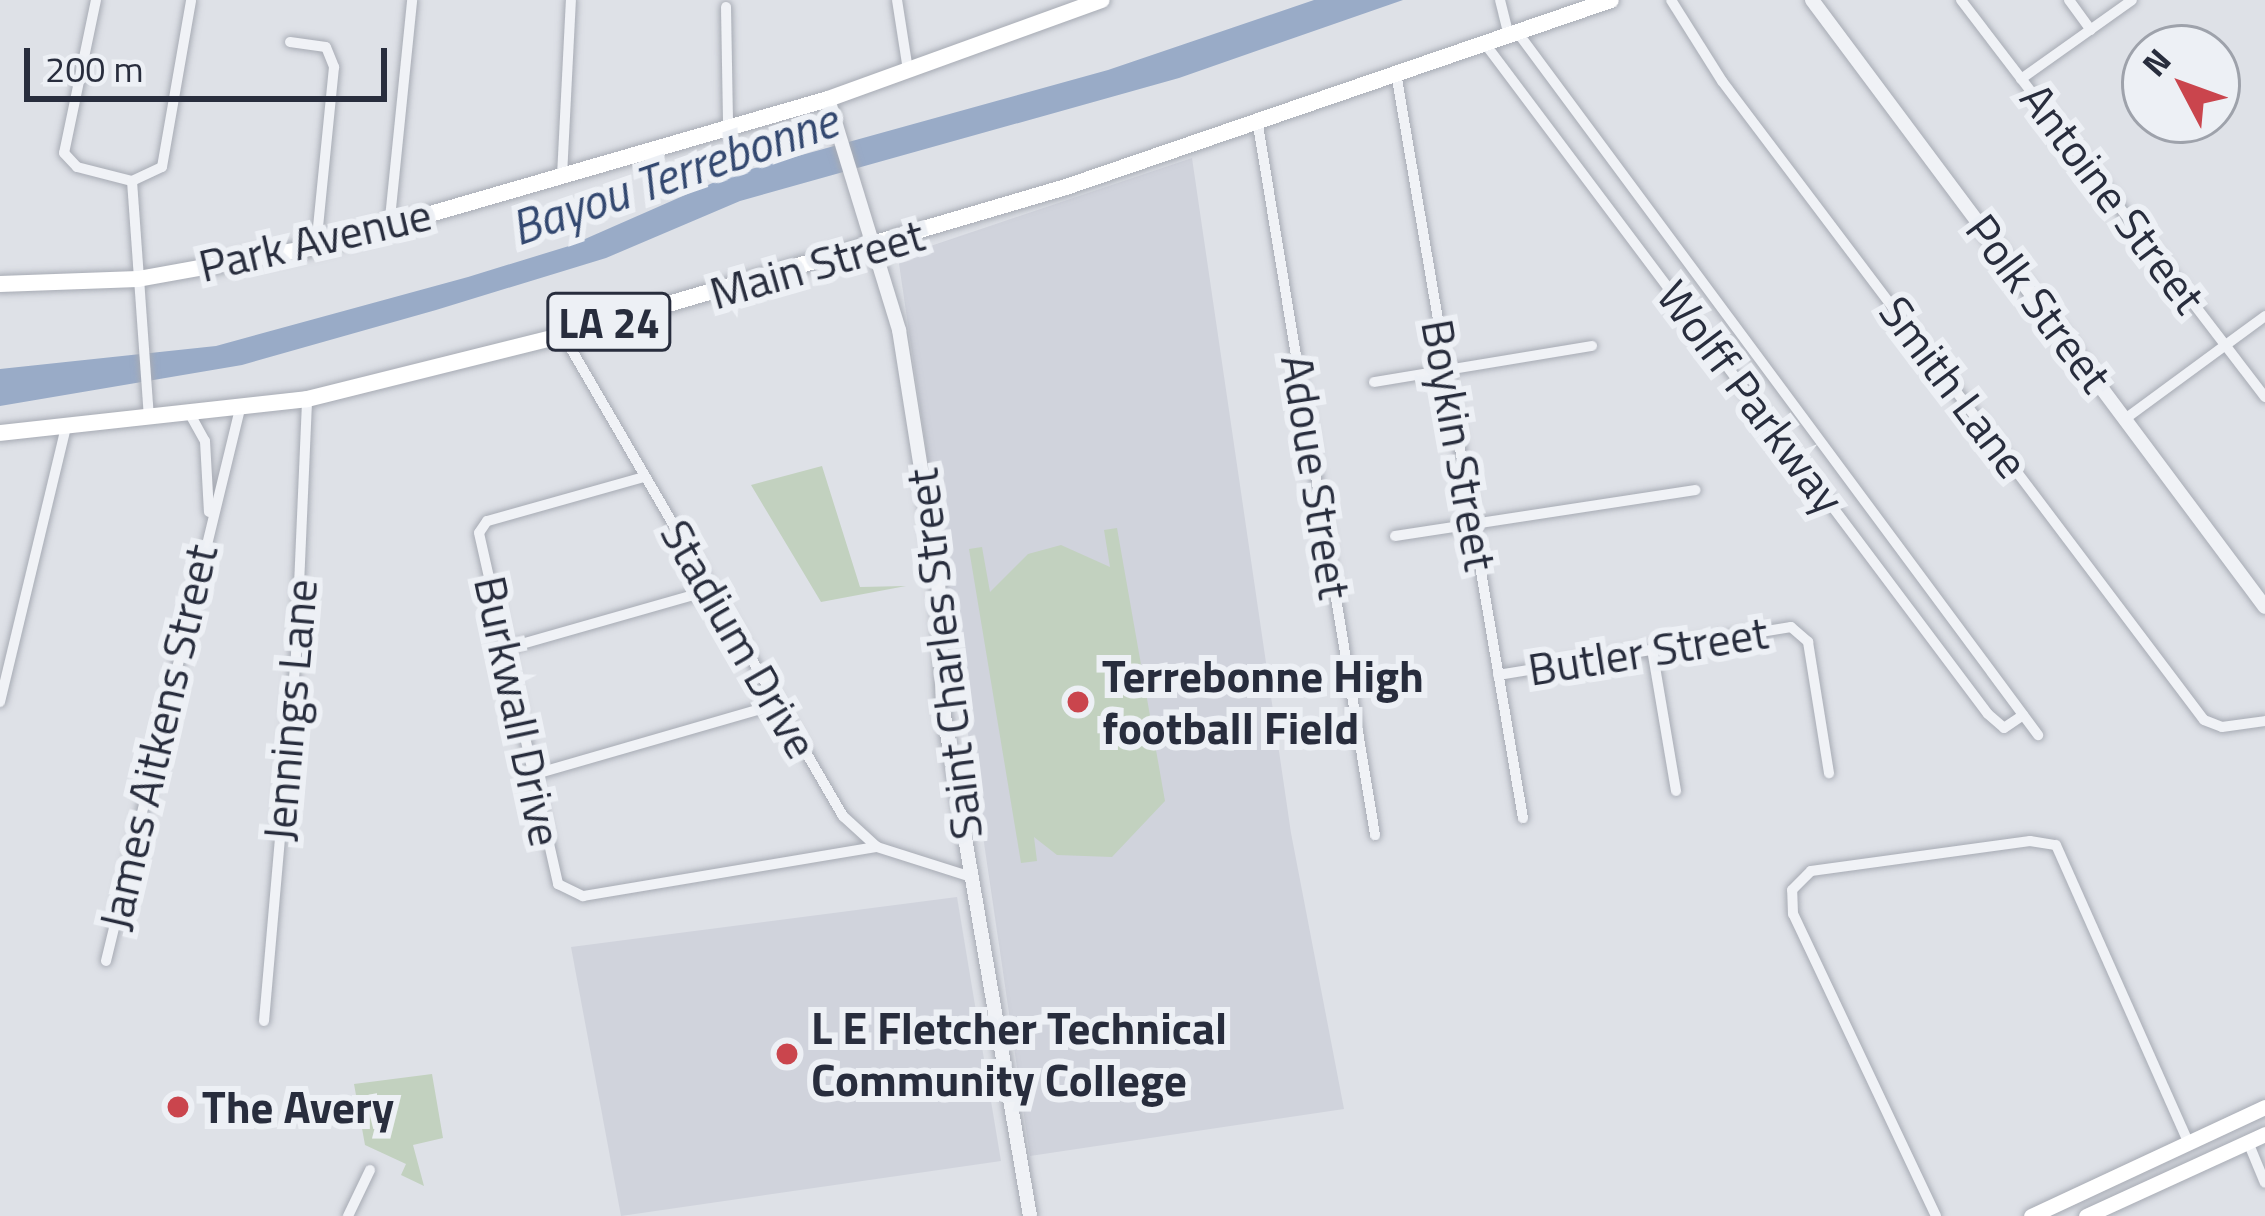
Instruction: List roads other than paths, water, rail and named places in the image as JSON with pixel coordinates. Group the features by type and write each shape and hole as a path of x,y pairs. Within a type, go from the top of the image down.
{"main road":[{"name":"Main Street","path":"0,433 149,422 307,399 563,335 874,249 1611,0"},
{"name":"Park Avenue","path":"0,284 138,279 316,247 828,99 1099,1"},
{"path":"2031,1216 2265,1107"},
{"path":"2086,1216 2265,1135"}],"street":[{"path":"96,0 64,153 77,167 132,181 162,167 191,0"},
{"path":"389,228 412,0"},
{"path":"562,176 572,0"},
{"path":"897,0 908,70"},
{"path":"1500,0 1514,35 1784,383 2038,735"},
{"name":"Smith Lane","path":"1671,0 1722,81 2204,720 2222,727 2265,721"},
{"name":"Polk Street","path":"1812,0 2265,607"},
{"name":"Antoine Street","path":"1961,0 2265,397"},
{"path":"2068,0 2091,30"},
{"path":"2021,79 2132,0"},
{"path":"726,7 728,127"},
{"path":"290,42 326,47 334,67 316,247"},
{"name":"Wolff Parkway","path":"1486,45 1988,715 2004,728 2023,715"},
{"name":"Boykin Street","path":"1396,73 1522,818"},
{"name":"Saint Charles Street","path":"828,99 899,330 938,577 944,710 1030,1216"},
{"path":"1541,118 1564,101"},
{"name":"Adoue Street","path":"1257,119 1375,835"},
{"path":"132,181 149,422"},
{"path":"2125,419 2265,316"},
{"name":"Stadium Drive","path":"563,335 843,816 877,847 971,877"},
{"path":"1374,382 1592,346"},
{"name":"Jennings Lane","path":"264,1021 296,654 307,399"},
{"name":"James Aitkens Street","path":"106,961 209,512 231,460 240,409"},
{"name":"James Aitkens Street","path":"191,416 205,441 209,512"},
{"path":"0,702 66,427"},
{"name":"Burkwall Drive","path":"644,477 487,520 479,533 553,875 573,895 877,847"},
{"path":"1395,536 1695,490"},
{"path":"504,649 711,590"},
{"name":"Butler Street","path":"1498,675 1798,630 1808,642 1829,773"},
{"path":"1652,650 1676,791"},
{"path":"532,775 778,704"},
{"path":"1936,1216 1793,914 1792,890 1811,871 2030,841 2056,845 2188,1142"},
{"path":"2248,1142 2265,1183"},
{"path":"348,1216 370,1170"}],"water":[{"path":"1314,0 1403,0 1179,78 740,201 606,258 436,310 242,365 0,406 0,369 216,346 468,277 569,246 733,174 1108,70"}],"place":[{"name":"Terrebonne High football Field","path":"1078,702"},
{"name":"L E Fletcher Technical Community College","path":"787,1054"},
{"name":"The Avery","path":"178,1107"}],"water label":[{"name":"Bayou Terrebonne","path":"674,174"}]}
